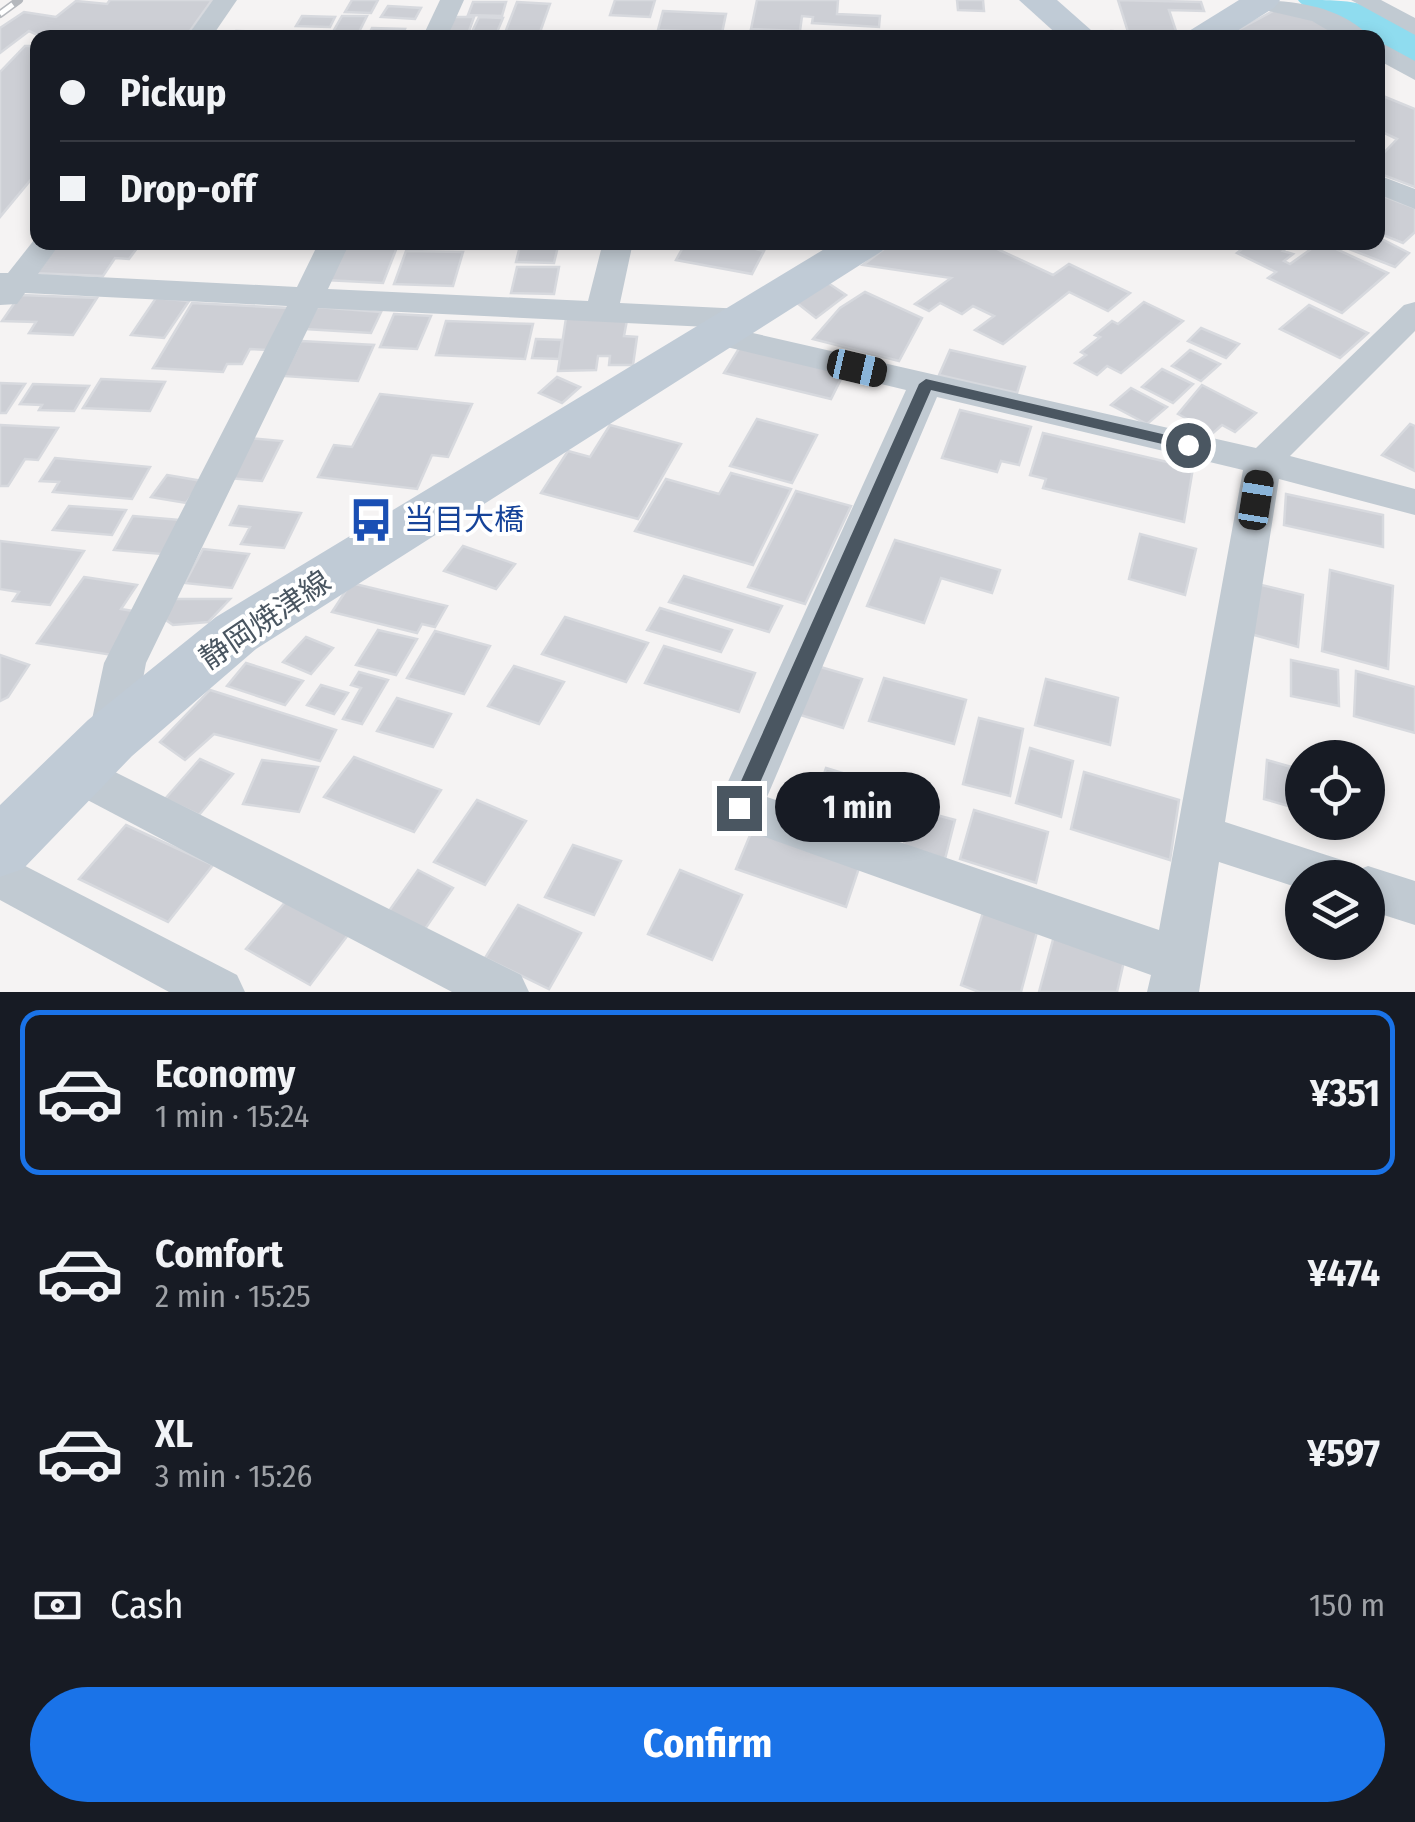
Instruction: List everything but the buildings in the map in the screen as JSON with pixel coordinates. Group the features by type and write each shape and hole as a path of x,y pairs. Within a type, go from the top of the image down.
{"main road":[{"path":"1036,0 1074,30"},
{"path":"1214,30 1262,1"},
{"name":"静岡焼津線","path":"0,848 92,754 236,633 855,250"}],"street":[{"path":"204,30 225,0"},
{"path":"438,30 452,0"},
{"path":"1363,0 1415,28"},
{"path":"1262,1 1320,15 1345,30"},
{"path":"1385,53 1415,72"},
{"path":"1385,187 1415,200"},
{"path":"5,289 39,250"},
{"path":"331,250 125,664 92,754 503,992"},
{"path":"602,311 616,250"},
{"path":"5,289 310,294 602,311 731,327 926,384 1263,462 1415,502"},
{"path":"926,384 739,808 1176,976 1263,462 1415,312"},
{"path":"1200,835 1285,862"},
{"path":"0,875 219,992"},
{"path":"1385,893 1415,903"}],"waterway":[{"path":"1320,0 1362,15 1415,49"}],"railway":[{"path":"0,14 19,0"}],"place":[{"name":"当目大橋","path":"371,520"}],"route":[{"path":"739,808 926,384 1188,445"}]}
